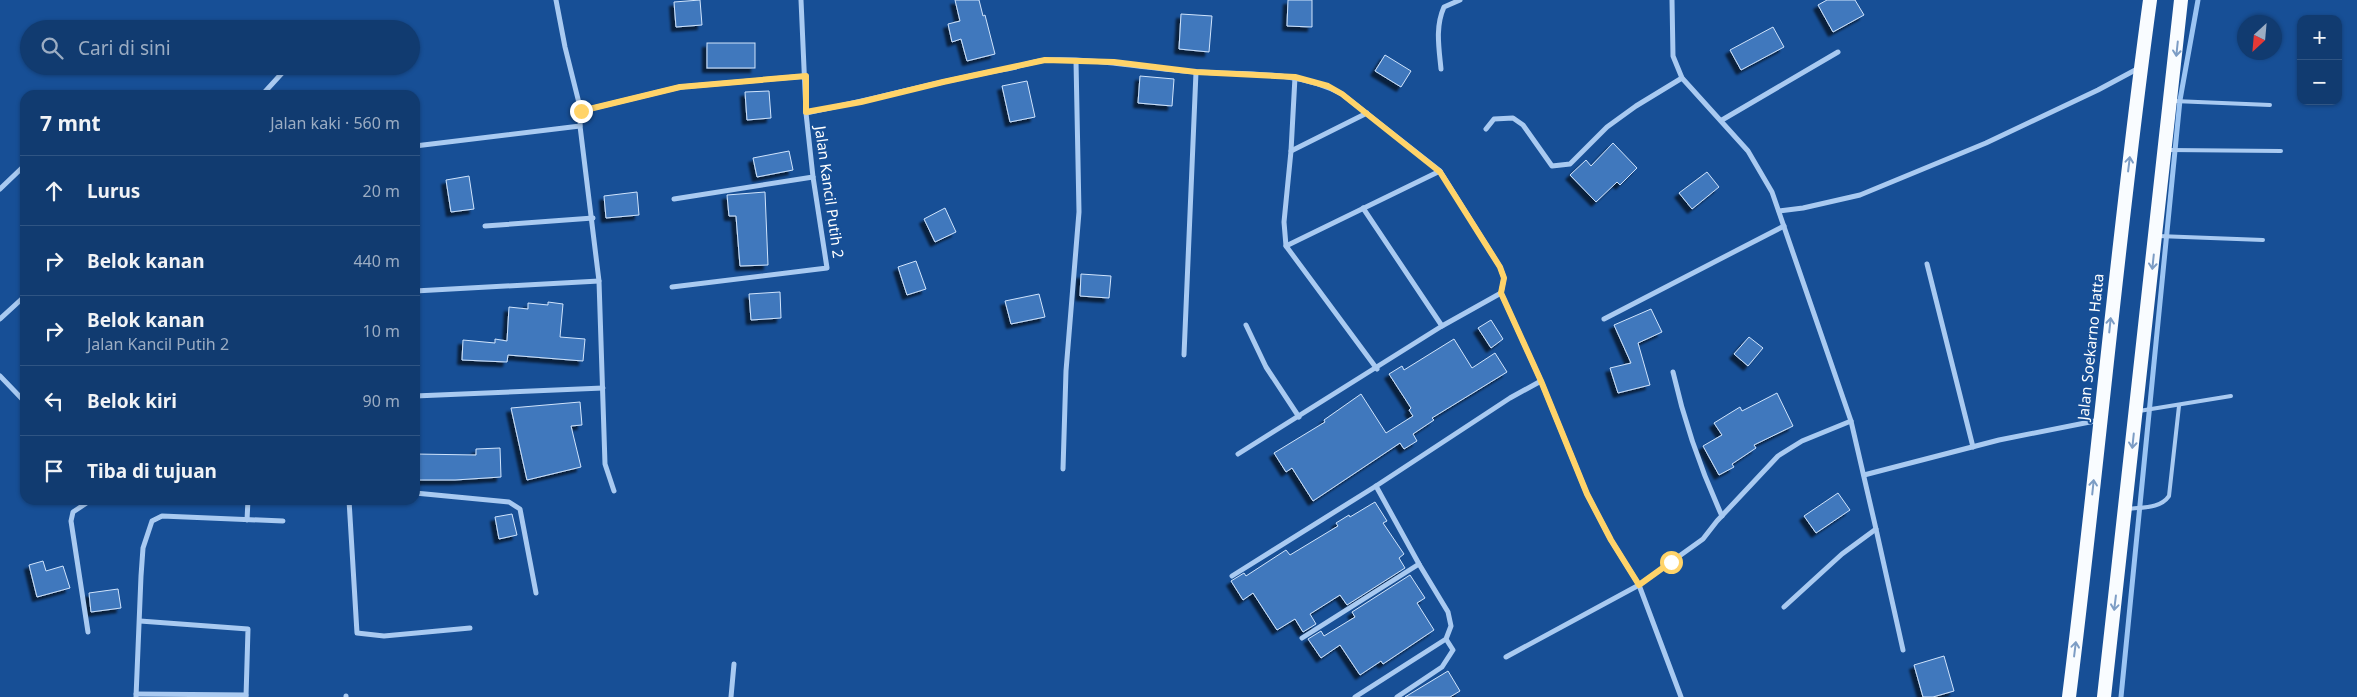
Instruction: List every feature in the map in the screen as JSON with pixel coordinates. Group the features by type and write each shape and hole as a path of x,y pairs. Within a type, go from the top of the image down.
{"highway":[{"name":"Jalan Soekarno Hatta","path":"2070,697 2117,256 2150,0"},
{"path":"2104,697 2136,411 2160,236 2166,150 2182,0"}],"street":[{"path":"556,0 565,47 581,111 580,126 593,218 599,281 605,464 614,490"},
{"name":"Jalan Kancil Putih 2","path":"672,286 827,268 813,177 806,112 806,76 801,0"},
{"path":"1441,69 1438,28 1441,15 1444,7 1460,0"},
{"path":"1672,0 1674,56 1682,78 1722,120 1748,151 1772,192 1779,211 1851,421 1903,650"},
{"path":"1722,120 1838,52"},
{"path":"806,112 861,102 1045,60 1114,62 1196,72 1295,77 1328,86 1367,113 1440,172 1500,267 1504,278 1501,293 1541,381 1587,494 1611,540 1639,585 1681,697"},
{"path":"1063,469 1066,371 1079,212 1076,61"},
{"path":"1779,211 1803,208 1860,195 1986,143 2098,90 2141,66"},
{"path":"1184,355 1196,72"},
{"path":"267,90 280,75"},
{"path":"581,111 680,87 806,76"},
{"path":"1295,77 1292,151 1284,222 1286,246 1377,369"},
{"path":"1486,129 1494,120 1513,118 1524,125 1552,166 1570,164 1607,126 1682,78"},
{"path":"1292,151 1367,113"},
{"path":"420,145 580,126"},
{"path":"0,189 20,170"},
{"path":"1286,246 1440,172"},
{"path":"674,199 813,177"},
{"path":"1363,208 1442,326"},
{"path":"484,226 593,218"},
{"path":"1604,319 1784,226"},
{"path":"1927,264 1973,447"},
{"path":"420,291 599,281"},
{"path":"1238,454 1377,369 1442,326 1501,293"},
{"path":"0,319 20,301"},
{"path":"1246,325 1266,367 1299,417"},
{"path":"1672,372 1682,411 1709,488 1722,516"},
{"path":"0,376 20,397"},
{"path":"1232,576 1376,486 1510,398 1541,381"},
{"path":"420,396 603,388"},
{"path":"1864,475 1973,447 2100,420"},
{"path":"1506,657 1639,585 1703,539 1722,516 1784,451 1802,441 1851,421"},
{"path":"1355,697 1446,639 1451,626 1448,612 1376,486"},
{"path":"420,493 509,502 516,505 520,509 536,593"},
{"path":"84,505 73,512 71,521 88,632"},
{"path":"247,520 248,505"},
{"path":"350,505 357,633 384,636 470,628"},
{"path":"140,621 248,629 246,696 136,696 143,548 152,520 162,516 283,521"},
{"path":"1784,607 1842,554 1876,529"},
{"path":"1302,638 1419,564"},
{"path":"1397,697 1442,667 1453,650 1446,639"},
{"path":"732,697 734,664"}],"lane":[{"path":"2171,101 2270,104"},
{"path":"2166,150 2281,151"},
{"path":"2160,236 2263,240"},
{"path":"2136,411 2179,406 2231,396"},
{"path":"2126,509 2158,505 2164,503 2169,496 2179,406"}],"building":[{"path":"700,0 702,25 676,27 674,2"},
{"path":"955,0 979,0 995,54 967,61 961,39 952,42 948,24 960,21"},
{"path":"1288,0 1312,0 1312,27 1287,26"},
{"path":"1827,0 1855,0 1864,15 1833,32 1818,5"},
{"path":"1181,14 1212,16 1209,52 1179,49"},
{"path":"1773,27 1784,47 1741,70 1730,50"},
{"path":"707,43 755,43 755,68 707,68"},
{"path":"1385,55 1411,71 1401,87 1375,71"},
{"path":"1140,76 1174,79 1172,106 1138,103"},
{"path":"1027,81 1035,117 1010,122 1002,86"},
{"path":"769,91 771,118 747,120 745,92"},
{"path":"1613,143 1637,168 1620,185 1617,182 1596,202 1570,175 1586,160 1591,166"},
{"path":"789,151 793,170 757,177 753,158"},
{"path":"1707,172 1719,187 1692,209 1679,193"},
{"path":"469,176 474,209 451,212 446,180"},
{"path":"637,192 639,215 606,218 604,196"},
{"path":"765,192 768,265 740,266 736,216 729,216 727,195"},
{"path":"945,208 956,232 935,242 924,219"},
{"path":"916,261 926,289 907,295 898,267"},
{"path":"1081,274 1111,276 1109,298 1080,296"},
{"path":"780,292 781,318 751,320 749,294"},
{"path":"1039,294 1045,317 1011,324 1005,301"},
{"path":"548,302 563,304 560,337 585,339 583,361 508,355 507,362 462,360 463,340 495,343 495,339 507,341 509,307 528,309 528,303 548,305"},
{"path":"1651,309 1662,332 1638,343 1650,385 1618,393 1610,368 1631,363 1614,325"},
{"path":"1491,320 1503,339 1491,348 1478,328"},
{"path":"1749,337 1763,348 1748,366 1734,354"},
{"path":"1454,339 1472,368 1495,353 1507,372 1432,418 1434,420 1413,434 1417,441 1404,449 1400,443 1313,501 1292,468 1286,472 1274,453 1325,422 1324,420 1361,394 1386,433 1413,416 1409,410 1411,408 1389,374 1402,366 1404,370"},
{"path":"1777,393 1793,426 1754,445 1756,448 1732,464 1734,467 1719,475 1703,446 1722,435 1714,423 1740,407 1742,411"},
{"path":"580,402 582,425 571,426 581,467 527,480 511,408"},
{"path":"500,448 501,477 420,480 420,454 476,455 476,449"},
{"path":"1838,493 1850,510 1816,533 1804,516"},
{"path":"1375,502 1387,521 1383,523 1404,554 1399,558 1405,568 1347,605 1340,595 1310,614 1316,624 1303,632 1295,619 1277,630 1253,593 1243,600 1231,581 1244,573 1246,576 1286,550 1290,555 1338,526 1336,523"},
{"path":"512,514 517,535 499,539 495,517"},
{"path":"43,561 46,571 63,566 70,588 37,597 29,565"},
{"path":"1410,575 1425,598 1417,603 1434,630 1383,664 1381,661 1360,675 1340,645 1321,658 1308,639 1321,631 1324,636 1355,617 1352,612"},
{"path":"118,589 121,608 91,612 89,593"},
{"path":"1944,656 1954,691 1933,697 1923,697 1914,665"},
{"path":"1448,671 1460,691 1450,697 1405,697"}],"waterway":[{"path":"2121,697 2180,100 2198,0"}],"route":[{"path":"581,111 680,87 806,76 806,112 861,102 981,73 1045,60 1114,62 1196,72 1295,77 1328,86 1367,113 1440,172 1500,267 1504,278 1501,293 1541,381 1587,494 1611,540 1639,585 1671,562"}]}
